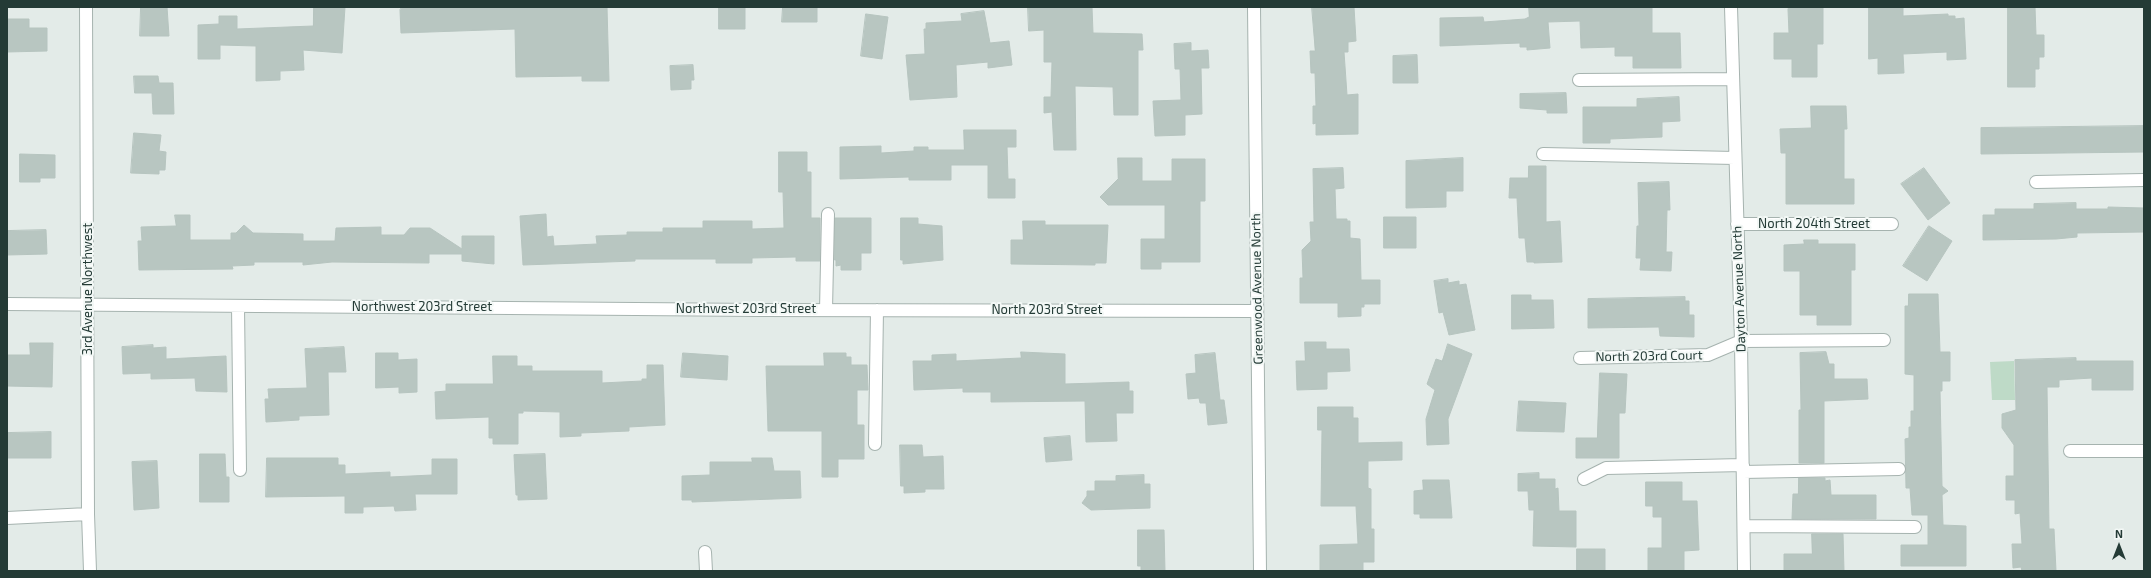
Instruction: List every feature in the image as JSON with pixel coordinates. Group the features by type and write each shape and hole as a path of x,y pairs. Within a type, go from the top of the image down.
{"street":[{"name":"3rd Avenue Northwest","path":"86,7 88,514 90,571"},
{"name":"Greenwood Avenue North","path":"1254,7 1256,311 1260,571"},
{"name":"Dayton Avenue North","path":"1731,7 1741,341 1744,571"},
{"path":"1579,80 1733,78"},
{"path":"1543,154 1735,158"},
{"path":"2036,182 2144,180"},
{"path":"828,214 832,310"},
{"name":"North 204th Street","path":"1737,224 1892,224"},
{"name":"Northwest 203rd Street","path":"7,304 832,310"},
{"path":"238,306 240,470"},
{"name":"North 203rd Street","path":"832,310 1256,311"},
{"path":"875,444 876,310"},
{"name":"North 203rd Court","path":"1580,358 1708,355 1741,341 1884,340"},
{"path":"2070,451 2144,451"},
{"path":"1584,480 1606,468 1899,469"},
{"path":"7,518 88,514"},
{"path":"1744,526 1915,527"},
{"path":"705,552 706,571"}],"green space":[{"path":"2014,361 2015,400 1992,400 1990,362"}],"building":[{"path":"141,7 167,7 169,36 140,36"},
{"path":"314,7 345,7 342,53 303,50 304,70 280,71 280,80 256,81 256,46 220,45 220,59 198,59 198,25 219,24 219,16 237,16 237,29 313,26"},
{"path":"402,7 607,7 609,81 582,81 582,76 516,77 515,29 401,33 400,10"},
{"path":"719,7 745,7 745,29 719,29"},
{"path":"783,7 817,7 817,22 782,22"},
{"path":"1028,7 1092,7 1093,33 1142,34 1143,50 1138,50 1138,115 1114,115 1113,87 1075,86 1076,150 1054,150 1052,112 1044,113 1044,97 1051,97 1052,62 1044,62 1044,30 1029,31"},
{"path":"1312,7 1354,7 1356,41 1348,42 1348,52 1344,52 1347,95 1358,94 1358,134 1316,135 1316,123 1313,124 1313,106 1316,106 1315,73 1311,73 1310,51 1315,51"},
{"path":"1529,7 1652,7 1652,33 1680,33 1681,68 1633,68 1633,56 1615,56 1615,47 1581,48 1580,21 1548,22 1550,48 1527,50 1527,47 1520,47 1520,43 1440,46 1440,18 1483,17 1484,22 1525,19 1529,17"},
{"path":"1791,7 1823,7 1823,44 1817,44 1817,77 1792,77 1792,59 1774,59 1774,33 1789,33 1788,9"},
{"path":"1869,7 1903,7 1903,16 1948,14 1948,16 1955,16 1955,19 1964,18 1966,59 1947,60 1947,52 1903,54 1904,73 1878,74 1878,58 1869,59"},
{"path":"2008,7 2035,7 2036,35 2044,35 2044,57 2039,57 2039,69 2035,69 2035,87 2008,87"},
{"path":"984,11 990,43 1009,41 1012,65 988,68 988,62 956,65 957,97 910,100 906,55 925,54 924,29 926,29 926,23 962,21 961,14"},
{"path":"866,14 888,17 882,59 861,56"},
{"path":"7,19 29,19 29,28 47,28 47,51 7,52"},
{"path":"1191,43 1191,51 1208,50 1209,68 1201,68 1202,114 1185,115 1185,135 1155,136 1153,101 1181,100 1180,69 1175,69 1174,44"},
{"path":"1417,55 1418,83 1393,83 1393,56"},
{"path":"693,65 694,80 691,80 691,89 671,90 670,66"},
{"path":"134,76 158,76 159,83 173,83 174,114 153,114 152,93 135,93"},
{"path":"1566,93 1567,113 1547,113 1547,110 1520,108 1520,94"},
{"path":"1679,97 1680,121 1662,122 1662,137 1610,139 1610,143 1583,143 1583,107 1637,107 1637,99"},
{"path":"1811,106 1846,106 1847,129 1844,129 1844,179 1854,179 1854,204 1786,204 1786,153 1781,153 1780,129 1811,128"},
{"path":"2144,126 2144,152 1981,154 1981,128"},
{"path":"964,130 1016,130 1016,147 1007,147 1008,179 1015,179 1015,198 988,198 988,165 951,165 951,180 909,180 909,177 840,179 840,147 881,146 881,153 914,151 914,147 928,147 928,150 964,150"},
{"path":"134,133 161,135 159,151 166,152 165,170 159,170 159,174 131,173"},
{"path":"779,152 807,152 807,172 811,172 811,218 820,218 820,261 796,261 796,257 752,258 752,263 716,263 716,259 635,259 635,261 523,265 520,216 546,214 547,237 553,236 554,246 597,244 596,236 627,235 627,232 663,232 663,228 703,228 703,221 752,221 752,229 784,228 783,192 779,192"},
{"path":"20,154 55,155 55,178 40,178 40,182 20,182"},
{"path":"1118,158 1142,158 1142,181 1172,181 1172,159 1205,159 1205,201 1200,201 1200,262 1161,262 1161,269 1141,269 1141,239 1165,239 1165,205 1108,205 1100,197 1118,179"},
{"path":"1463,158 1463,191 1446,191 1446,207 1406,208 1406,161"},
{"path":"1529,166 1546,166 1546,222 1560,221 1562,262 1527,262 1525,238 1519,238 1517,198 1509,198 1510,178 1528,178"},
{"path":"1343,168 1344,188 1335,189 1336,219 1347,219 1347,221 1350,221 1350,238 1360,239 1361,280 1380,280 1380,304 1364,304 1364,307 1361,307 1361,316 1338,317 1338,303 1300,303 1300,278 1303,278 1302,250 1311,241 1310,222 1314,222 1313,169"},
{"path":"1924,168 1950,203 1928,220 1901,184"},
{"path":"1669,182 1670,210 1667,210 1666,252 1672,252 1671,271 1640,270 1641,258 1636,258 1637,226 1639,226 1638,183"},
{"path":"2076,203 2076,209 2108,209 2108,207 2144,208 2144,232 2077,233 2077,237 2056,239 1983,240 1983,215 1995,215 1995,209 2034,209 2034,204"},
{"path":"175,215 190,215 190,240 231,240 231,233 236,233 244,225 253,233 303,234 303,241 335,241 336,228 381,227 381,235 404,235 410,228 430,228 462,249 462,236 494,236 494,264 462,261 462,254 429,254 429,263 332,262 303,265 303,262 254,262 254,265 232,266 233,269 139,270 138,241 142,241 141,227 176,226"},
{"path":"1384,217 1416,217 1416,248 1384,248"},
{"path":"835,218 871,218 871,253 861,253 861,270 841,270 841,265 836,266"},
{"path":"901,218 918,218 918,224 942,226 943,260 903,264 903,260 901,260"},
{"path":"1023,221 1045,221 1045,225 1108,225 1106,263 1095,263 1095,265 1011,264 1011,240 1023,240"},
{"path":"1929,226 1952,241 1927,281 1903,266"},
{"path":"46,230 47,254 7,255 7,231"},
{"path":"1804,240 1818,240 1818,244 1855,244 1855,270 1851,270 1851,325 1817,325 1817,315 1800,315 1800,271 1784,271 1784,245 1804,244"},
{"path":"1448,279 1448,283 1459,281 1459,285 1466,284 1475,330 1449,335 1443,312 1439,313 1434,281"},
{"path":"1909,294 1938,294 1940,352 1950,352 1950,381 1942,381 1942,391 1940,391 1942,486 1948,491 1942,495 1943,525 1966,526 1966,566 1901,566 1901,545 1928,545 1928,515 1912,515 1910,488 1906,488 1905,439 1909,438 1911,411 1914,411 1914,375 1905,374 1905,306 1908,306"},
{"path":"1512,295 1531,295 1531,300 1553,300 1554,328 1512,329"},
{"path":"1685,297 1685,301 1689,301 1689,315 1694,315 1694,337 1660,336 1659,327 1588,328 1588,299"},
{"path":"1305,342 1326,342 1326,349 1349,349 1350,371 1327,372 1327,389 1297,390 1296,361 1305,361"},
{"path":"30,343 53,343 52,387 7,386 7,355 30,355"},
{"path":"1448,344 1472,354 1448,419 1449,444 1427,445 1426,419 1435,390 1427,384 1436,359 1442,361"},
{"path":"153,345 153,348 166,347 166,359 226,356 227,392 196,391 195,378 151,379 151,373 123,374 122,347"},
{"path":"344,347 346,372 328,372 329,415 299,416 299,420 266,422 265,399 269,399 268,389 307,388 305,349"},
{"path":"1021,352 1065,354 1065,384 1129,382 1129,391 1133,391 1133,413 1116,413 1117,441 1086,442 1085,401 991,402 991,392 963,392 963,388 914,390 913,361 932,361 932,355 956,354 956,361 1021,358"},
{"path":"1826,352 1829,364 1834,364 1834,379 1867,379 1868,399 1824,401 1824,463 1799,463 1799,410 1801,410 1800,353"},
{"path":"376,353 398,353 398,360 417,359 417,392 399,393 399,387 376,388"},
{"path":"683,353 728,356 727,380 681,377"},
{"path":"824,353 846,353 846,357 851,357 851,365 867,365 868,390 857,390 857,425 864,425 864,459 838,459 838,477 822,477 822,431 768,431 766,366 824,366"},
{"path":"1215,353 1220,400 1224,400 1227,423 1208,425 1206,403 1200,403 1199,398 1188,399 1186,374 1196,373 1195,355"},
{"path":"493,356 517,356 517,366 532,366 532,371 602,371 602,383 642,381 642,379 647,379 647,365 663,365 665,425 629,427 629,431 581,433 581,436 560,437 560,412 523,411 523,413 518,413 518,444 493,444 493,438 489,438 489,417 436,419 435,392 446,391 446,384 493,384"},
{"path":"2076,358 2076,361 2133,361 2133,390 2092,390 2092,378 2059,380 2059,387 2047,387 2049,529 2054,529 2056,571 2022,571 2021,567 2013,568 2012,544 2022,544 2020,513 2015,514 2015,500 2006,500 2006,476 2014,476 2014,445 2002,428 2002,414 2016,410 2015,360"},
{"path":"1600,373 1627,374 1625,413 1619,413 1619,458 1576,458 1576,438 1597,438"},
{"path":"1519,401 1566,403 1564,432 1517,431"},
{"path":"1318,407 1353,407 1353,418 1358,418 1358,443 1402,442 1402,460 1368,461 1368,488 1371,489 1371,529 1374,529 1374,562 1363,562 1363,571 1320,571 1320,545 1358,544 1356,506 1321,506 1322,430 1318,430"},
{"path":"51,432 51,458 7,458 7,433"},
{"path":"1070,436 1072,460 1046,462 1044,438"},
{"path":"900,445 922,445 923,457 943,456 944,489 925,489 925,492 904,493 904,486 901,486"},
{"path":"200,454 225,454 226,477 229,477 229,502 200,502"},
{"path":"545,454 547,499 518,500 518,495 516,495 514,455"},
{"path":"267,458 338,458 338,465 345,465 345,474 390,472 390,477 432,475 432,459 457,459 457,494 415,494 416,510 395,511 394,506 363,507 363,513 345,513 345,496 266,497"},
{"path":"752,458 772,458 774,471 800,471 801,498 692,502 692,500 682,500 682,476 710,475 710,462 752,462"},
{"path":"157,461 159,508 134,510 132,462"},
{"path":"1539,473 1539,479 1555,479 1555,489 1558,488 1559,511 1576,511 1576,547 1533,546 1534,510 1529,510 1528,491 1518,491 1518,474"},
{"path":"1144,475 1144,484 1150,484 1150,508 1091,510 1082,503 1087,496 1087,491 1095,491 1095,481 1116,481 1116,476"},
{"path":"1799,478 1825,478 1825,481 1830,480 1831,495 1876,495 1876,519 1792,519 1793,494 1798,494"},
{"path":"1423,480 1449,480 1452,518 1420,518 1420,514 1414,514 1414,491 1423,490"},
{"path":"1646,482 1682,482 1682,501 1697,501 1699,550 1684,551 1684,571 1648,571 1648,548 1662,548 1662,517 1653,517 1653,506 1646,506"},
{"path":"1138,530 1164,530 1165,571 1141,571 1141,566 1138,566"},
{"path":"1812,534 1843,534 1844,571 1784,571 1784,554 1812,554"},
{"path":"1577,549 1605,549 1605,571 1577,571"}]}
